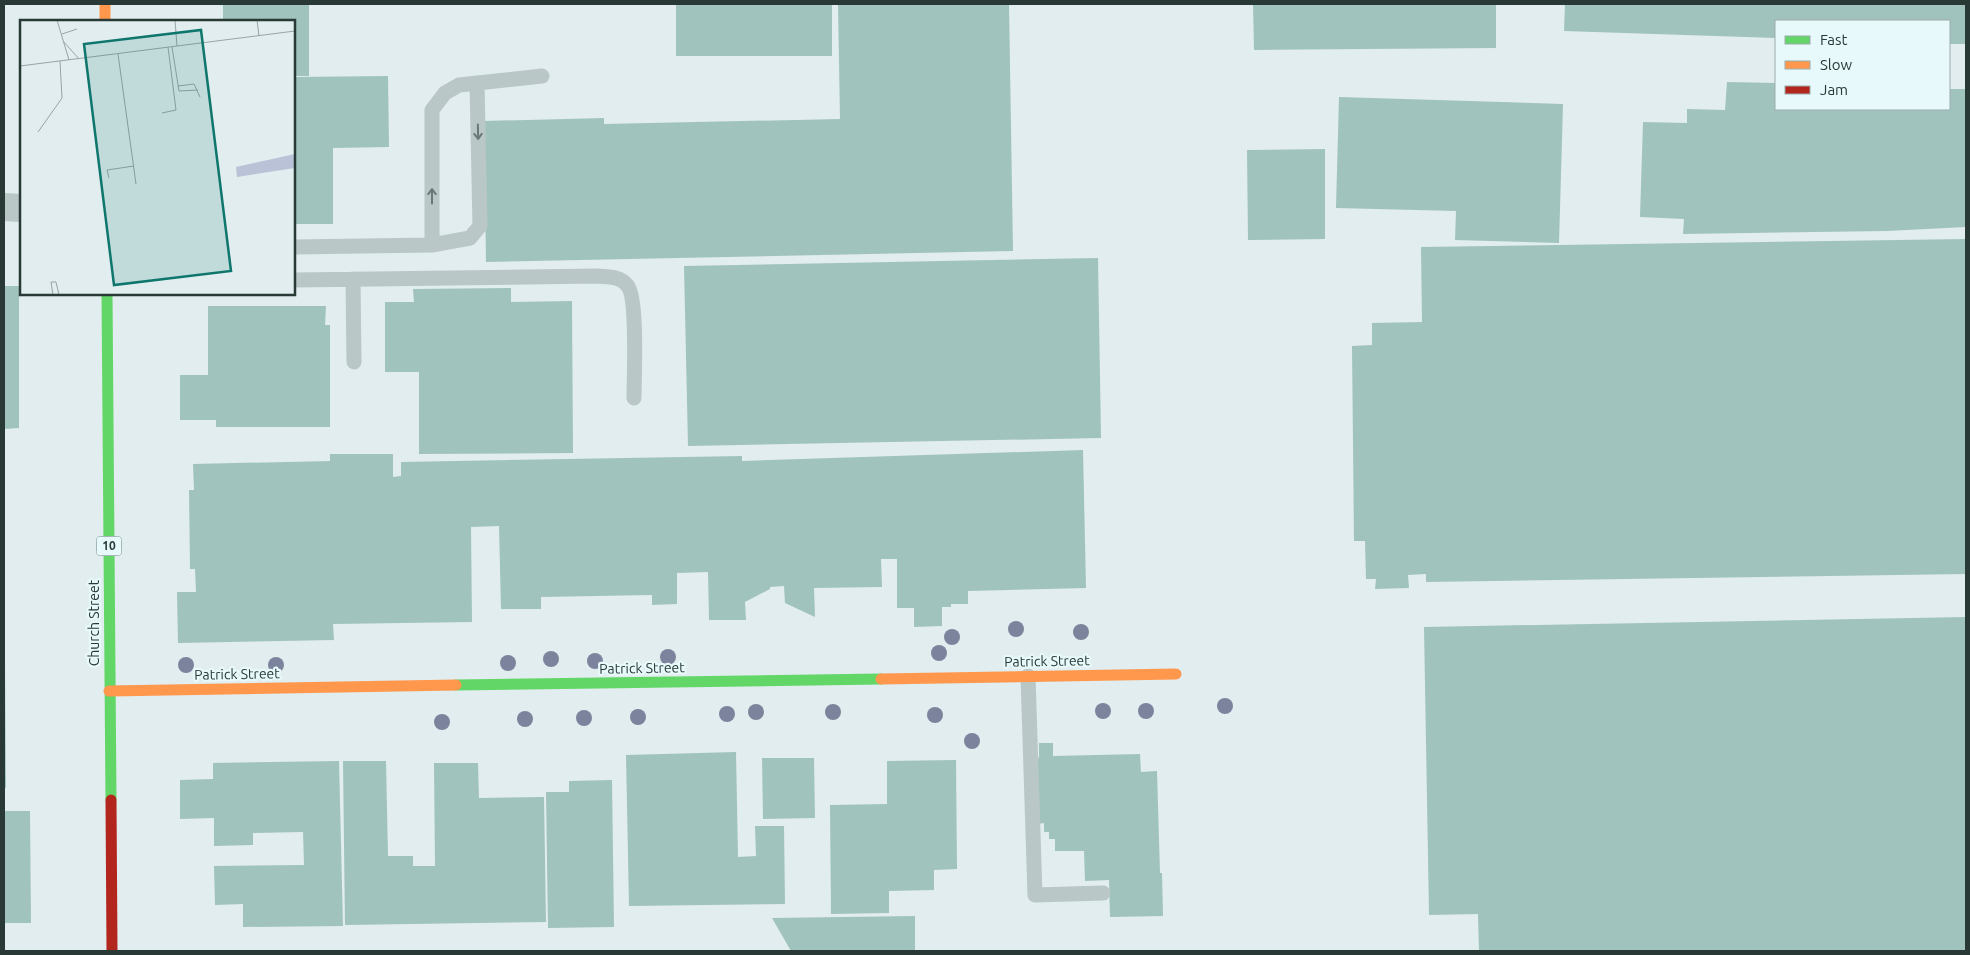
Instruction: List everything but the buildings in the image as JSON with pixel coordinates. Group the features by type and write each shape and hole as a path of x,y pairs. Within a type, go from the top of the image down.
{"street":[{"path":"105,4 105,20"},
{"path":"4,207 20,208"},
{"name":"Church Street","path":"107,295 112,951"},
{"name":"Patrick Street","path":"110,691 1176,674"}],"lane":[{"path":"432,245 432,110 445,93 459,85 542,76"},
{"path":"295,247 432,245 470,238 480,226 477,83"},
{"path":"295,280 598,276 618,278 628,285 633,302 634,398"},
{"path":"354,279 354,362"},
{"path":"1028,676 1035,895 1103,893"}],"traffic: fast":[{"path":"107,295 111,800"},
{"path":"456,685 881,679"}],"traffic: slow":[{"path":"105,4 105,20"},
{"path":"881,679 1176,674"},
{"path":"109,691 456,685"}],"traffic: jam":[{"path":"111,800 112,951"}]}
